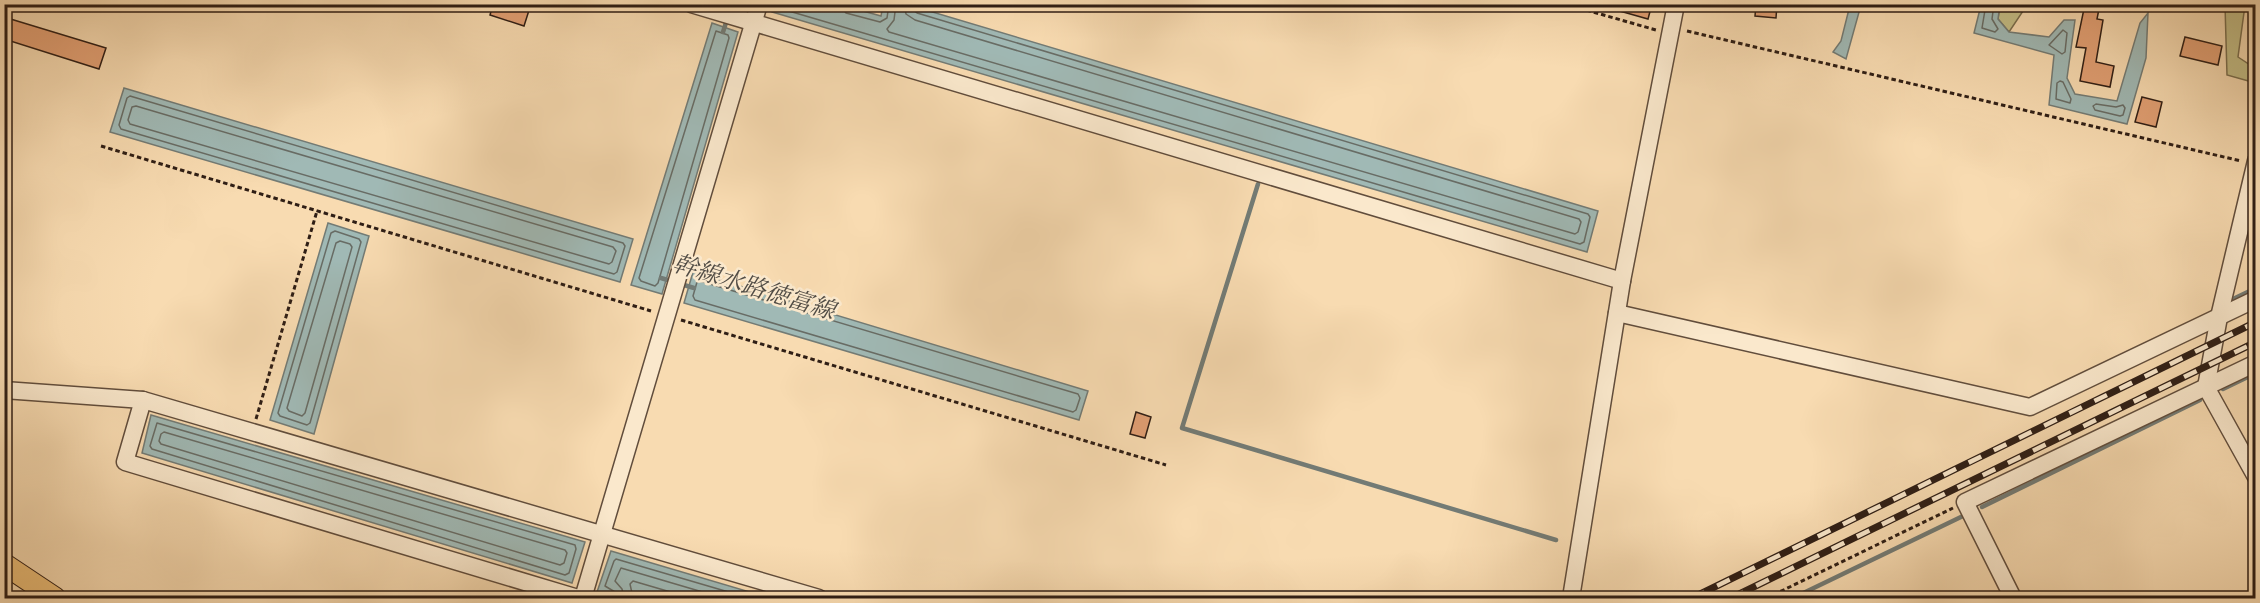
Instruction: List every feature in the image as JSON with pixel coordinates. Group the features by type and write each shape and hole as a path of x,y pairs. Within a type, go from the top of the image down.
{"main road":[{"path":"4,564 55,598"}],"street":[{"path":"691,4 1622,281"},
{"path":"1571,598 1622,281 1676,4"},
{"path":"583,598 677,281 746,21 759,5"},
{"path":"2255,162 2206,387 2256,477"},
{"path":"1617,313 2030,407 2256,299"},
{"path":"2013,598 1965,502 2256,363"},
{"path":"4,390 143,400 819,598"},
{"path":"143,400 125,462 578,598"}],"path":[{"path":"1565,4 1653,30 1686,31 2255,162"},
{"path":"101,146 1166,465"},
{"path":"252,432 317,211"},
{"path":"1767,598 1965,502"}],"shaded area":[{"path":"2000,5 2027,5 2009,32 1998,19"},
{"path":"2225,5 2245,5 2238,57 2253,67 2252,82 2227,75"}],"water":[{"path":"838,4 881,16 883,5 909,5 1598,211 1587,252 772,12 774,5"},
{"path":"1850,5 1861,5 1846,59 1833,52 1841,41"},
{"path":"1981,5 2000,5 1998,19 2009,32 2049,37 2064,20 2075,20 2067,78 2075,94 2117,101 2140,23 2148,13 2146,58 2127,124 2049,105 2054,55 1974,33"},
{"path":"712,23 738,32 662,294 631,285"},
{"path":"124,88 633,239 620,282 110,132"},
{"path":"328,223 369,236 314,434 270,420"},
{"path":"693,272 1088,391 1079,420 684,303"},
{"path":"151,415 585,542 572,583 142,453"},
{"path":"611,551 770,598 619,598 597,592"}],"building":[{"path":"493,4 531,4 524,26 490,15"},
{"path":"1610,4 1652,4 1648,19 1609,8"},
{"path":"1756,4 1777,4 1776,18 1755,16"},
{"path":"2085,4 2100,4 2097,19 2103,20 2096,62 2114,66 2110,87 2080,81 2086,48 2076,47"},
{"path":"4,17 106,48 99,69 4,39"},
{"path":"2185,37 2222,46 2218,65 2180,56"},
{"path":"2142,97 2162,102 2156,127 2135,122"},
{"path":"1136,412 1151,417 1145,438 1130,434"}],"waterway":[{"name":"幹線水路徳富線","path":"723,32 732,4"},
{"path":"1258,184 1182,428 1556,540"},
{"name":"幹線水路徳富線","path":"661,278 694,288"},
{"path":"2233,299 2256,288"},
{"path":"2223,389 2256,373"},
{"path":"1982,507 2200,400"},
{"path":"1793,598 1963,516"}],"railway":[{"path":"1692,598 2256,322"},
{"path":"1731,598 2256,342"}]}
